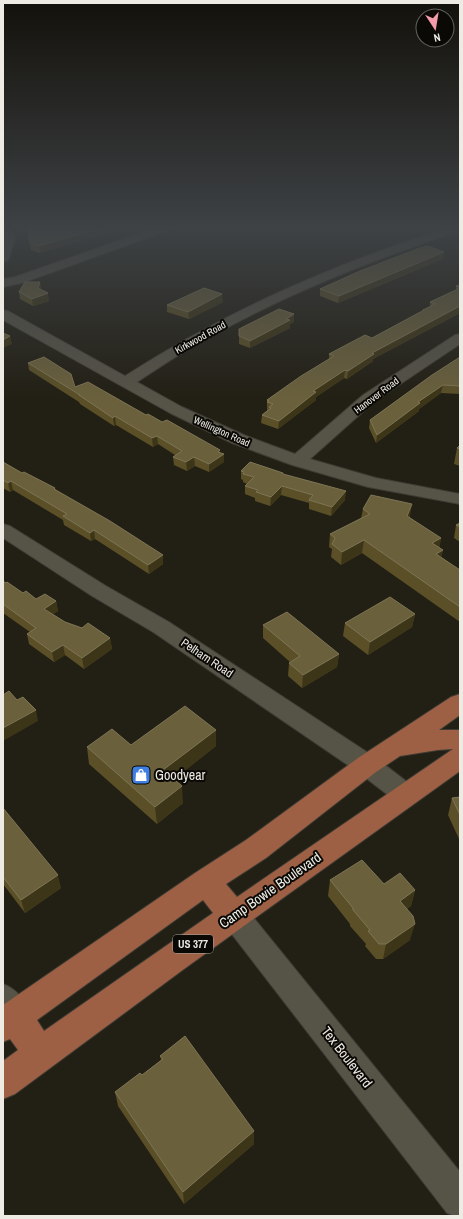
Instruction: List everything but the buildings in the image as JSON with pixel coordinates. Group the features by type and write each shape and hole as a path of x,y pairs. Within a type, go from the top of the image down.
{"main road":[{"path":"40,1054 7,1014 256,849 367,765 460,703"},
{"path":"392,749 435,740 460,740"},
{"name":"Camp Bowie Boulevard","path":"3,1082 234,914 348,837 460,757"},
{"path":"205,882 234,914"}],"street":[{"name":"Kirkwood Road","path":"126,382 211,330 304,286"},
{"name":"Wellington Road","path":"3,314 207,426 298,461 390,487 460,498"},
{"name":"Hanover Road","path":"298,461 369,398 460,338"},
{"name":"Pelham Road","path":"3,530 99,591 161,627 367,765 406,795"},
{"name":"Tex Boulevard","path":"234,914 460,1200"}],"place":[{"name":"Goodyear","path":"141,775"}]}
